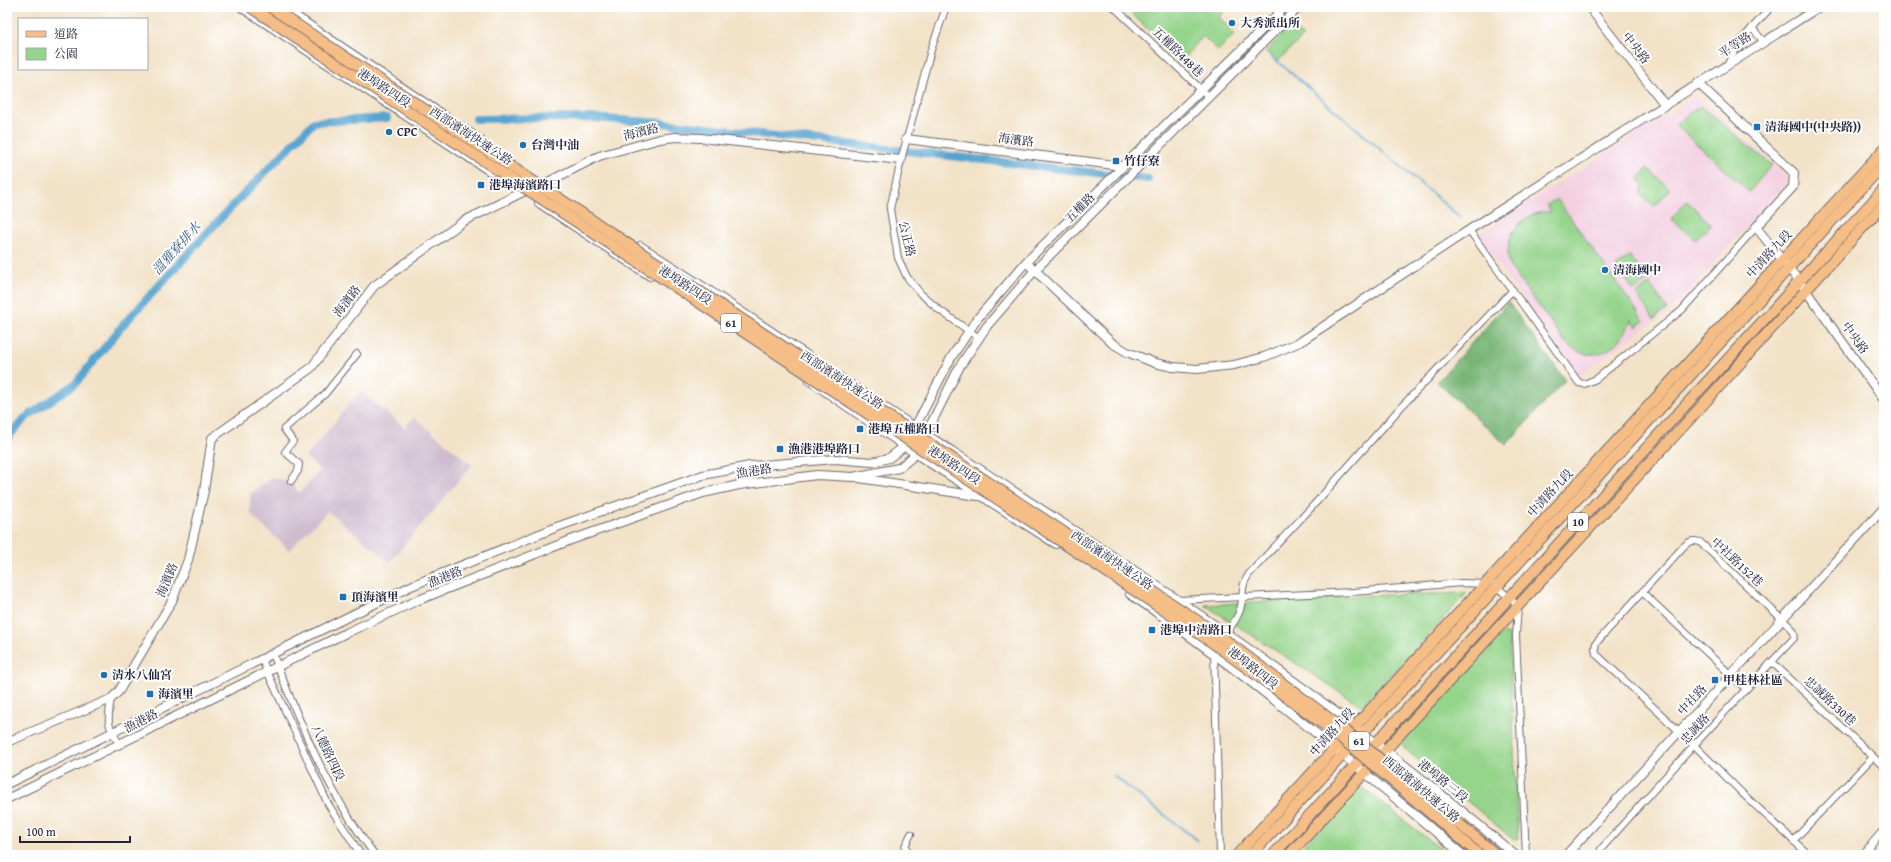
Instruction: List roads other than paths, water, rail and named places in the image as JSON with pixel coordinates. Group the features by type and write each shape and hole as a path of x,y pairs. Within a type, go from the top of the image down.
{"main road":[{"name":"西部濱海快速公路","path":"250,7 1210,641 1334,732 1480,855"},
{"name":"西部濱海快速公路","path":"270,7 532,182 1216,633 1342,728 1497,855"},
{"name":"中清路九段","path":"1236,855 1339,751 1363,733 1785,263 1884,149"},
{"name":"中清路九段","path":"1251,855 1339,751 1354,726 1484,583 1785,263 1884,164"},
{"name":"10","path":"1273,855 1884,189"},
{"path":"1289,855 1688,421 1884,204"}],"street":[{"name":"港埠路四段","path":"241,7 752,342 980,497 1083,561 1213,652 1365,772"},
{"name":"港埠路四段","path":"282,7 544,184 723,299 915,427 1058,518 1227,633 1354,726"},
{"path":"906,139 931,50 946,7"},
{"name":"五權路448巷","path":"1114,7 1209,97"},
{"name":"五權路","path":"905,446 951,358 988,304 1026,262 1122,166 1285,7"},
{"name":"中央路","path":"1589,7 1665,105"},
{"path":"1728,64 1737,45 1771,7"},
{"name":"平等路","path":"1026,262 1097,330 1127,352 1155,363 1173,367 1212,368 1234,365 1264,358 1300,342 1469,230 1763,41 1819,7"},
{"name":"五權路","path":"916,454 960,366 999,310 1034,270 1297,8"},
{"path":"1752,28 1763,41"},
{"path":"1469,230 1579,383 1584,384 1596,378 1682,310 1793,187 1794,173 1698,83"},
{"name":"海濱路","path":"7,742 111,699 120,691 172,601 188,560 204,491 212,438 311,368 374,286 464,221 523,192 544,184 599,156 660,139 675,137 701,138 900,160"},
{"name":"海濱路","path":"906,139 1122,166"},
{"name":"公正路","path":"906,139 890,209 898,258 908,277 920,293 938,309 979,338"},
{"name":"中央路","path":"1756,227 1799,281 1884,400"},
{"path":"1220,855 1213,652 1240,612 1243,598 1242,584 1249,574 1311,508 1402,406 1513,290"},
{"path":"291,480 298,471 298,464 285,452 294,442 284,429 325,394 357,354"},
{"name":"漁港路","path":"7,784 411,586 557,527 703,475 750,466 835,459 872,462 889,458 905,446"},
{"name":"漁港路","path":"7,800 346,633 416,601 571,540 703,493 739,485 817,475 852,477 899,468 916,454"},
{"path":"852,477 980,497"},
{"name":"中社路","path":"1566,855 1884,508"},
{"name":"中社路152巷","path":"1679,731 1595,651 1596,643 1642,592 1689,542 1700,542 1782,619"},
{"path":"1177,600 1353,592 1462,583 1484,583 1496,585 1518,606 1516,635 1526,855"},
{"path":"1642,592 1746,689"},
{"name":"忠誠路","path":"1599,855 1601,849 1795,635 1795,632 1782,619"},
{"name":"八德路四段","path":"273,654 312,746 338,800 374,855"},
{"name":"八德路四段","path":"262,660 266,672 328,804 361,855"},
{"name":"忠誠路330巷","path":"1772,662 1873,757"},
{"path":"111,699 107,719 112,732 120,745"},
{"name":"港埠路三段","path":"1354,726 1385,749 1515,855"},
{"path":"1679,731 1743,794 1809,855"},
{"path":"1793,841 1873,757 1884,766"},
{"path":"1365,772 1462,855"},
{"path":"1862,855 1884,829"},
{"path":"910,855 905,846 911,834"}],"waterway":[{"path":"1270,55 1461,218"},
{"name":"溫雅寮排水","path":"7,441 9,436 25,418 75,384 123,325 219,220 314,122 387,118"},
{"path":"476,119 591,118 664,123 1148,179"},
{"path":"1114,776 1197,840"}],"place":[{"name":"大秀派出所","path":"1232,23"},
{"name":"清海國中(中央路))","path":"1757,127"},
{"name":"CPC","path":"389,132"},
{"name":"台灣中油","path":"523,145"},
{"name":"竹仔寮","path":"1116,161"},
{"name":"港埠海濱路口","path":"481,185"},
{"name":"清海國中","path":"1605,270"},
{"name":"港埠五權路口","path":"860,429"},
{"name":"漁港港埠路口","path":"780,449"},
{"name":"頂海濱里","path":"343,597"},
{"name":"港埠中清路口","path":"1152,630"},
{"name":"清水八仙宮","path":"104,675"},
{"name":"甲桂林社區","path":"1715,680"},
{"name":"海濱里","path":"150,694"}]}
